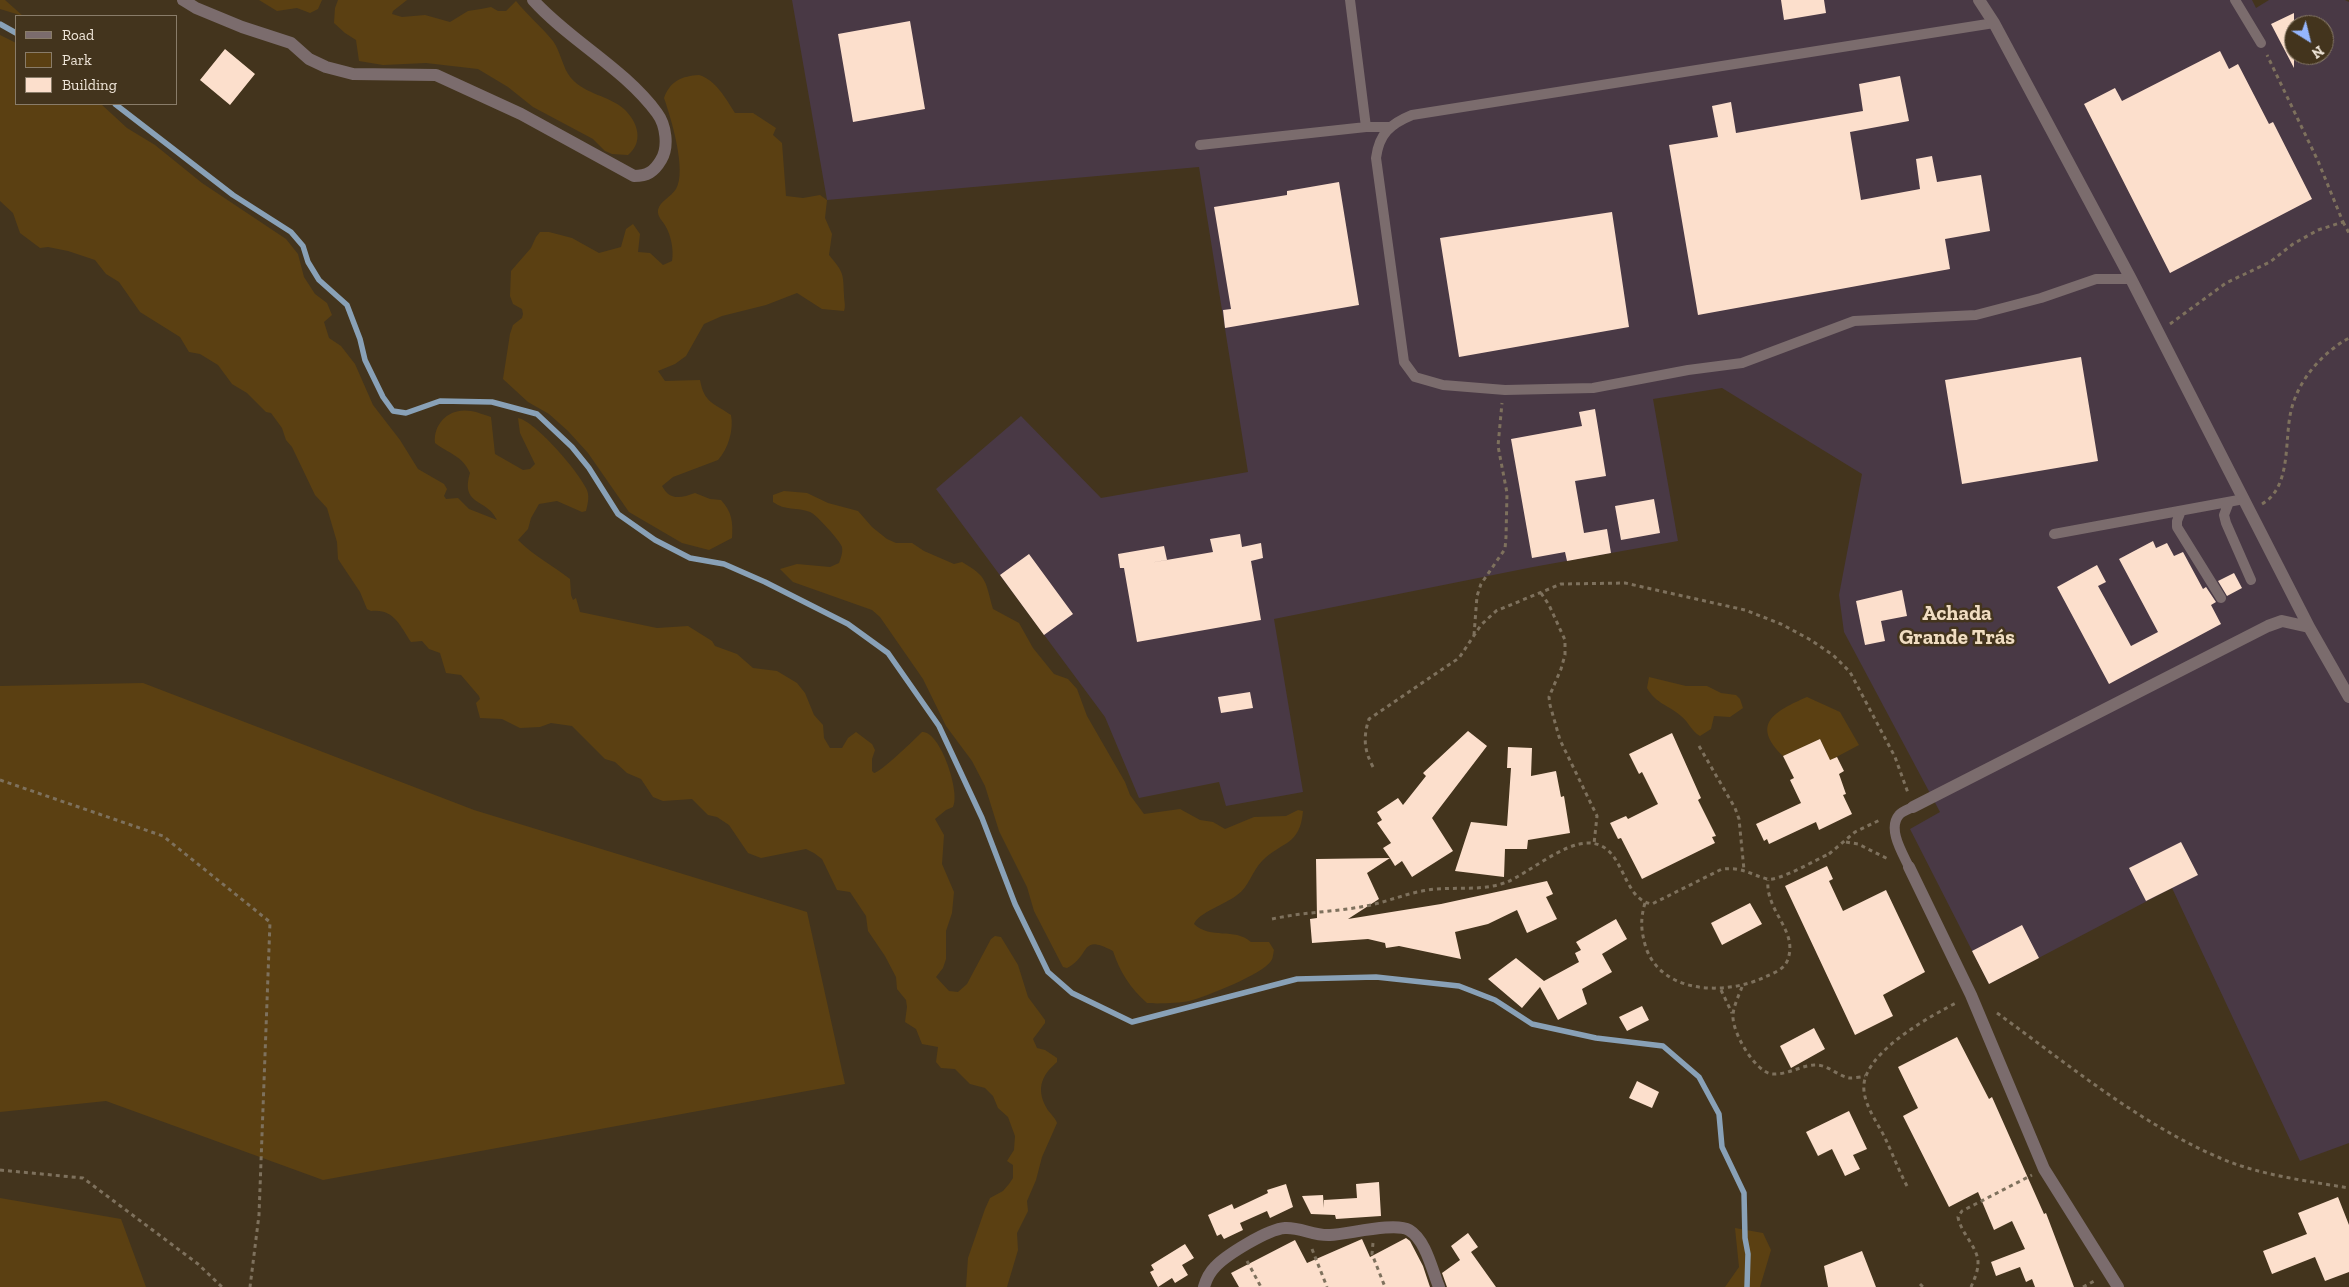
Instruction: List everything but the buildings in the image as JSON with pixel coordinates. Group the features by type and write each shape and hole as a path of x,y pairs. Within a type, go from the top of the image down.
{"street":[{"path":"183,0 196,8 242,27 291,43 309,59 326,67 353,74 436,76 521,114 634,176 645,176 657,167 664,155 664,128 658,113 592,50 547,15 533,0"},
{"path":"1979,0 1994,24 2130,279 2309,627 2349,697"},
{"path":"1913,807 2268,626 2282,621 2309,627"},
{"path":"1909,867 1971,995 2044,1170 2118,1287"},
{"path":"1204,1287 1214,1267 1240,1249 1282,1228 1330,1235 1392,1226 1404,1227 1412,1232 1420,1241 1439,1287"}],"lane":[{"path":"1350,0 1366,127"},
{"path":"2236,0 2261,43"},
{"path":"1994,24 1412,115 1390,127 1381,137 1376,158 1404,362 1415,377 1443,386 1505,390 1593,388 1688,370 1742,363 1854,321 1976,315 2042,298 2096,279 2130,279"},
{"path":"1200,145 1366,127 1390,127"},
{"path":"2054,534 2244,499"},
{"path":"2229,502 2224,515 2226,523 2251,580"},
{"path":"2181,511 2177,527 2221,598"},
{"path":"1909,867 1896,835 1895,824 1899,814 1913,807"}],"path":[{"path":"2261,43 2318,161 2349,233"},
{"path":"2158,334 2185,311 2226,283 2270,262 2293,244 2318,230 2343,222"},
{"path":"2250,511 2269,500 2278,488 2283,470 2291,410 2300,387 2312,369 2349,338"},
{"path":"1474,636 1477,596 1482,584 1505,549 1507,493 1498,446 1500,413 1505,390"},
{"path":"1373,767 1364,742 1369,719 1459,658 1481,625 1496,611 1561,584 1625,583 1745,610 1781,624 1833,655 1850,672 1895,757 1913,807"},
{"path":"1541,593 1565,640 1565,655 1549,697 1550,705 1560,740 1597,816 1594,844"},
{"path":"1699,746 1735,808 1739,819 1744,870"},
{"path":"0,780 163,836 270,922 259,1215 250,1287"},
{"path":"1828,854 1855,832 1888,817"},
{"path":"1272,919 1307,912 1364,907 1428,890 1490,886 1513,879 1574,845 1594,844 1608,850 1616,858 1634,893 1645,903 1652,904 1722,869 1734,868 1744,870 1768,880 1784,875 1828,854 1848,841 1909,867"},
{"path":"1645,903 1640,920 1644,940 1649,955 1666,976 1708,989 1742,987 1778,971 1787,961 1790,950 1785,929 1767,892 1768,880"},
{"path":"1732,1014 1742,987"},
{"path":"1721,989 1744,1046 1753,1060 1770,1074 1780,1074 1814,1065 1826,1066 1849,1078 1865,1076"},
{"path":"1906,1186 1886,1138 1871,1113 1865,1093 1865,1076 1879,1058 1916,1024 1971,995"},
{"path":"1995,1012 2137,1113 2221,1159 2286,1177 2349,1188"},
{"path":"0,1170 82,1178 198,1264 222,1287"},
{"path":"1971,1287 1978,1265 1977,1256 1963,1233 1958,1217 1962,1211 2044,1170"},
{"path":"1374,1230 1372,1254 1385,1287"},
{"path":"1306,1232 1327,1287"},
{"path":"1240,1249 1261,1287"}],"shaded area":[{"path":"792,0 2252,0 2256,8 2269,0 2345,0 2349,2 2349,1143 2300,1161 2172,888 1989,984 1910,829 1940,812 1844,632 1839,595 1862,474 1722,388 1653,399 1678,541 1533,567 1274,619 1303,792 1226,806 1219,782 1139,798 1105,717 936,489 1021,416 1101,498 1248,472 1199,167 827,200"}],"green space":[{"path":"0,0 5,0 22,15 20,15 0,9"},
{"path":"259,0 322,0 318,9 310,13 297,8 277,11"},
{"path":"338,0 407,0 393,11 392,14 402,17 425,15 450,22 468,11 491,7 498,11 506,11 516,1 553,41 571,78 577,84 618,104 629,114 636,126 636,144 628,155 612,154 605,151 593,139 533,107 508,87 478,69 426,63 383,65 359,61 356,40 334,23 335,8"},
{"path":"0,35 15,42 15,105 102,105 127,128 155,145 202,183 286,239 298,254 304,277 315,294 327,303 332,315 324,322 329,338 341,346 355,364 373,405 400,440 418,469 444,484 447,489 444,496 446,499 458,498 469,509 497,520 493,513 472,497 468,484 470,473 463,462 435,443 435,436 440,423 450,414 463,410 474,411 491,417 495,454 523,470 530,469 535,464 520,433 518,418 535,428 545,437 565,459 586,488 588,502 586,511 582,512 557,501 539,504 531,518 528,529 518,540 570,579 571,595 573,600 576,598 580,612 657,628 688,626 712,641 715,646 737,654 753,668 777,671 797,683 805,693 814,715 823,725 824,738 830,748 842,748 848,738 856,732 872,744 875,750 872,759 872,771 874,773 922,732 929,734 936,741 947,764 955,800 953,807 935,819 944,835 942,864 954,892 952,913 946,931 946,959 943,968 936,977 949,991 958,992 967,984 991,939 995,936 1001,937 1018,965 1028,997 1045,1020 1045,1023 1033,1039 1037,1048 1045,1050 1057,1058 1057,1062 1044,1077 1041,1094 1046,1107 1057,1123 1042,1157 1036,1180 1027,1201 1028,1211 1017,1233 1018,1250 1007,1287 966,1287 968,1258 985,1209 990,1198 1003,1191 1013,1178 1013,1165 1007,1161 1014,1150 1015,1136 1008,1117 998,1108 993,1096 985,1088 970,1084 955,1069 941,1068 936,1062 938,1047 922,1044 916,1029 905,1022 906,1000 897,989 896,977 885,956 868,931 866,916 850,892 837,890 822,859 806,849 761,858 748,853 729,825 717,817 708,815 692,799 663,801 653,797 641,779 627,773 615,762 605,759 572,726 551,723 540,727 520,728 502,719 480,718 476,703 480,699 479,696 461,675 446,673 440,653 429,649 422,641 411,642 399,624 390,615 385,612 367,609 360,592 338,559 337,542 327,508 315,495 292,447 286,440 282,428 271,413 266,412 247,393 232,384 218,365 200,354 189,352 180,337 140,312 119,282 106,274 95,260 68,251 48,247 40,248 20,233 13,213 0,201"},
{"path":"699,75 711,81 735,113 753,113 776,128 773,135 782,143 786,196 803,198 820,195 827,200 825,218 832,234 829,255 842,274 845,305 844,311 822,309 797,293 766,305 722,316 704,324 686,356 675,364 658,371 665,381 700,380 707,398 731,415 732,427 729,439 725,450 718,460 673,477 662,486 672,496 681,497 695,493 710,499 721,500 725,504 731,518 732,538 709,550 682,543 629,512 588,453 568,431 549,414 528,402 503,379 510,334 513,325 522,318 523,314 522,309 513,304 510,296 511,271 531,248 540,232 549,232 572,238 599,253 621,247 626,229 633,224 640,234 638,252 650,253 663,265 672,261 671,239 659,217 658,210 661,204 676,189 680,170 677,144 664,98 670,87 677,80"},
{"path":"784,491 807,493 828,503 858,511 872,527 887,539 896,543 912,543 924,551 954,564 962,562 977,572 987,586 993,609 1019,623 1033,648 1054,674 1068,679 1077,689 1087,716 1125,782 1130,795 1144,814 1180,809 1200,820 1213,822 1225,829 1254,817 1286,816 1298,810 1303,811 1298,831 1294,837 1262,861 1241,892 1206,912 1194,924 1201,929 1215,933 1237,935 1251,942 1269,942 1274,950 1271,961 1246,978 1197,999 1185,1002 1162,1003 1147,1003 1126,979 1113,951 1102,946 1090,945 1075,963 1067,968 1063,967 1034,911 1027,887 999,831 985,786 972,761 946,726 923,679 880,617 872,610 793,582 780,569 797,564 830,567 839,563 842,551 842,547 837,540 813,514 782,507 773,502 773,495"},
{"path":"1649,677 1686,686 1707,686 1721,693 1736,695 1740,699 1743,708 1730,717 1714,716 1711,729 1700,736 1694,732 1681,716 1658,701 1650,693 1647,688"},
{"path":"143,683 474,810 807,912 845,1084 323,1180 106,1101 0,1112 0,686"},
{"path":"1807,697 1840,712 1859,745 1827,762 1827,753 1820,739 1783,756 1773,745 1768,735 1768,727 1777,713"},
{"path":"0,1198 121,1219 146,1287 0,1287"},
{"path":"1735,1228 1763,1233 1771,1250 1760,1287 1725,1287 1739,1267"}],"waterway":[{"path":"0,24 15,32"},
{"path":"116,105 233,195 291,232 303,246 308,262 319,280 347,305 360,339 365,360 383,397 393,411 406,413 440,401 492,402 537,414 572,447 589,468 618,514 655,540 690,558 724,564 765,582 848,624 888,653 939,726 982,818 1015,904 1048,972 1072,993 1132,1022 1297,979 1376,977 1459,986 1495,1000 1532,1024 1596,1038 1663,1046 1699,1077 1719,1114 1722,1147 1744,1193 1745,1238 1748,1254 1747,1287"}],"district":[{"name":"Achada Grande Trás","path":"1957,626"}]}
